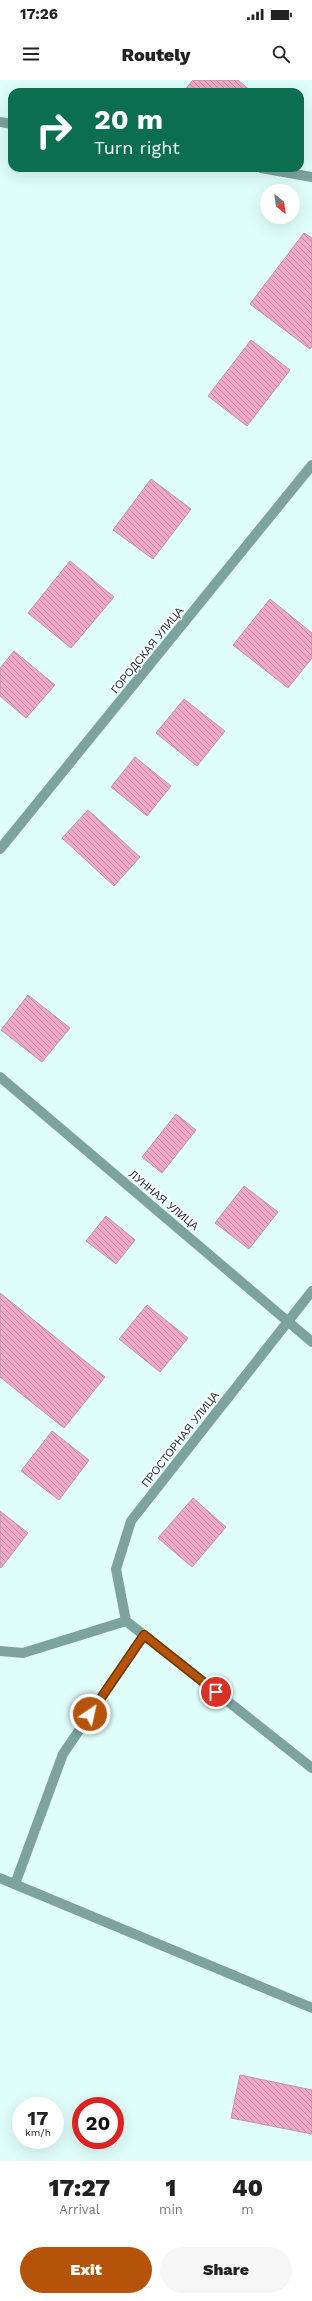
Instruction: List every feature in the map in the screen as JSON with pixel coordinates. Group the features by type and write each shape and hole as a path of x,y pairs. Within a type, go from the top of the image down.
{"street":[{"path":"283,172 312,177"},
{"name":"ГОРОДСКАЯ УЛИЦА","path":"0,849 312,466"},
{"name":"ЛУННАЯ УЛИЦА","path":"0,1078 312,1342"},
{"name":"ПРОСТОРНАЯ УЛИЦА","path":"126,1621 116,1569 131,1521 312,1291"},
{"path":"0,1651 23,1653 126,1621 312,1768"},
{"path":"15,1884 63,1754 144,1635"},
{"path":"0,1878 312,2008"}],"building":[{"path":"193,80 238,80 247,88 186,88"},
{"path":"304,233 312,238 312,346 310,349 250,304"},
{"path":"251,340 290,370 247,426 208,396"},
{"path":"151,479 191,509 153,559 113,530"},
{"path":"70,561 114,597 71,648 28,613"},
{"path":"270,599 312,633 312,658 288,688 233,645"},
{"path":"14,651 55,685 26,718 0,696 0,668"},
{"path":"184,699 225,731 197,766 156,733"},
{"path":"135,757 171,786 147,816 111,787"},
{"path":"88,810 140,857 114,886 62,838"},
{"path":"28,995 70,1028 42,1062 1,1030"},
{"path":"176,1114 196,1130 162,1173 142,1157"},
{"path":"244,1186 278,1212 249,1249 215,1223"},
{"path":"106,1216 135,1240 116,1264 86,1241"},
{"path":"0,1293 105,1377 64,1428 0,1377"},
{"path":"147,1305 188,1338 160,1372 119,1339"},
{"path":"52,1431 89,1460 59,1500 21,1471"},
{"path":"193,1498 226,1527 192,1567 158,1538"},
{"path":"0,1511 28,1533 1,1568 0,1567"},
{"path":"240,2075 312,2090 312,2134 231,2118"}],"route":[{"path":"90,1714 144,1635 216,1692"}]}
